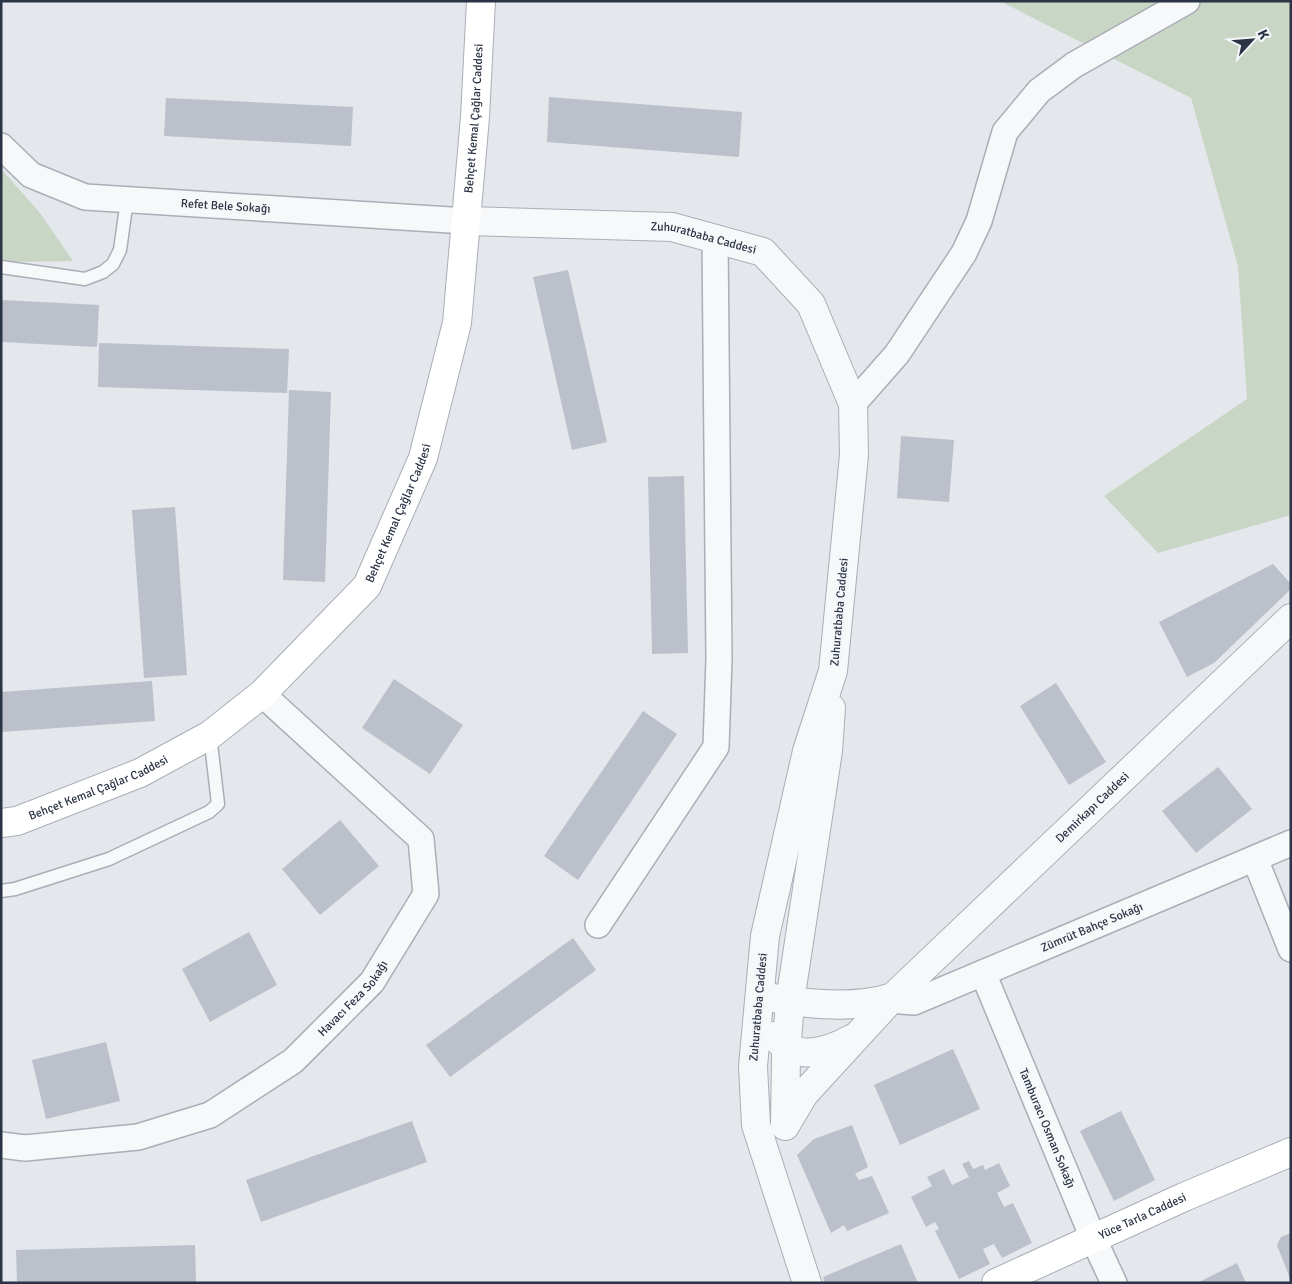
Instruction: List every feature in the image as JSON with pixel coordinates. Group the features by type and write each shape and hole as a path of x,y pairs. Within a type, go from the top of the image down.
{"main road":[{"name":"Behçet Kemal Çağlar Caddesi","path":"1,823 17,821 140,773 210,735 262,694 367,586 422,458 457,323 475,117 481,1"},
{"name":"Yüce Tarla Caddesi","path":"996,1283 1184,1197 1291,1152"}],"street":[{"path":"853,404 897,354 964,253 980,221 1005,132 1039,91 1074,65 1187,1"},
{"name":"Refet Bele Sokağı","path":"1,146 31,176 85,197 466,221"},
{"name":"Zuhuratbaba Caddesi","path":"466,221 672,227 763,252 811,304 853,404 854,455 833,671 802,769 765,936 753,1066 756,1125 807,1283"},
{"path":"598,925 716,747 719,649 715,239"},
{"name":"Demirkapı Caddesi","path":"785,1126 804,1094 893,996 1291,618"},
{"path":"771,1172 785,1126 786,1047 790,1001 828,751 833,671"},
{"name":"Havacı Feza Sokağı","path":"1,1145 25,1148 138,1137 210,1114 293,1061 372,982 426,894 421,839 262,694"},
{"name":"Zümrüt Bahçe Sokağı","path":"893,996 901,1001 914,1002 1291,843"},
{"path":"1255,859 1291,949"},
{"name":"Tamburacı Osman Sokağı","path":"984,972 1093,1238 1114,1283"},
{"name":"Demirkapı Caddesi","path":"759,1005 790,1001 854,1004 881,1001 893,996"},
{"path":"759,1005 773,1036 786,1047 801,1051 820,1052 840,1045 857,1036"}],"lane":[{"path":"1,267 85,278 103,272 113,264 120,250 127,200"},
{"path":"1,891 15,889 109,859 209,812 218,804 210,735"}],"green space":[{"path":"1000,1 1291,1 1291,515 1158,553 1104,496 1247,399 1238,266 1191,98"},
{"path":"1,169 40,213 73,261 1,261"}],"building":[{"path":"549,97 742,112 739,157 547,142"},
{"path":"166,98 353,107 351,146 164,136"},
{"path":"568,270 607,442 572,450 533,277"},
{"path":"1,300 99,305 97,347 1,342"},
{"path":"99,343 289,349 287,393 98,387"},
{"path":"289,390 331,392 325,582 283,580"},
{"path":"901,436 954,440 949,502 897,498"},
{"path":"684,476 688,653 652,654 648,477"},
{"path":"175,507 187,675 144,678 132,510"},
{"path":"1273,564 1291,584 1291,589 1214,663 1187,677 1159,622"},
{"path":"394,679 463,725 430,774 362,728"},
{"path":"152,681 155,721 1,732 1,692"},
{"path":"1056,683 1106,762 1069,785 1020,706"},
{"path":"643,711 677,734 578,880 544,856"},
{"path":"1218,767 1252,809 1196,853 1162,811"},
{"path":"340,820 379,866 320,915 282,869"},
{"path":"249,932 277,985 210,1022 182,969"},
{"path":"573,938 596,970 450,1077 426,1045"},
{"path":"106,1042 120,1101 46,1119 32,1060"},
{"path":"953,1049 980,1109 900,1145 874,1085"},
{"path":"1121,1111 1155,1180 1114,1201 1080,1131"},
{"path":"412,1121 427,1162 261,1222 246,1180"},
{"path":"852,1125 868,1167 855,1174 859,1180 872,1176 889,1213 847,1231 844,1225 831,1233 797,1155 814,1139"},
{"path":"969,1161 973,1169 983,1165 985,1170 999,1163 1010,1186 997,1193 1004,1207 1013,1203 1032,1243 1002,1258 994,1244 983,1249 990,1264 959,1279 935,1231 939,1229 935,1222 926,1227 911,1197 932,1186 927,1177 944,1169 952,1185 969,1177 962,1164"},
{"path":"1291,1233 1291,1281 1277,1245 1281,1237"},
{"path":"901,1244 918,1283 825,1283 823,1277"},
{"path":"195,1245 196,1283 17,1283 16,1250"},
{"path":"1237,1263 1246,1283 1197,1283"}]}
